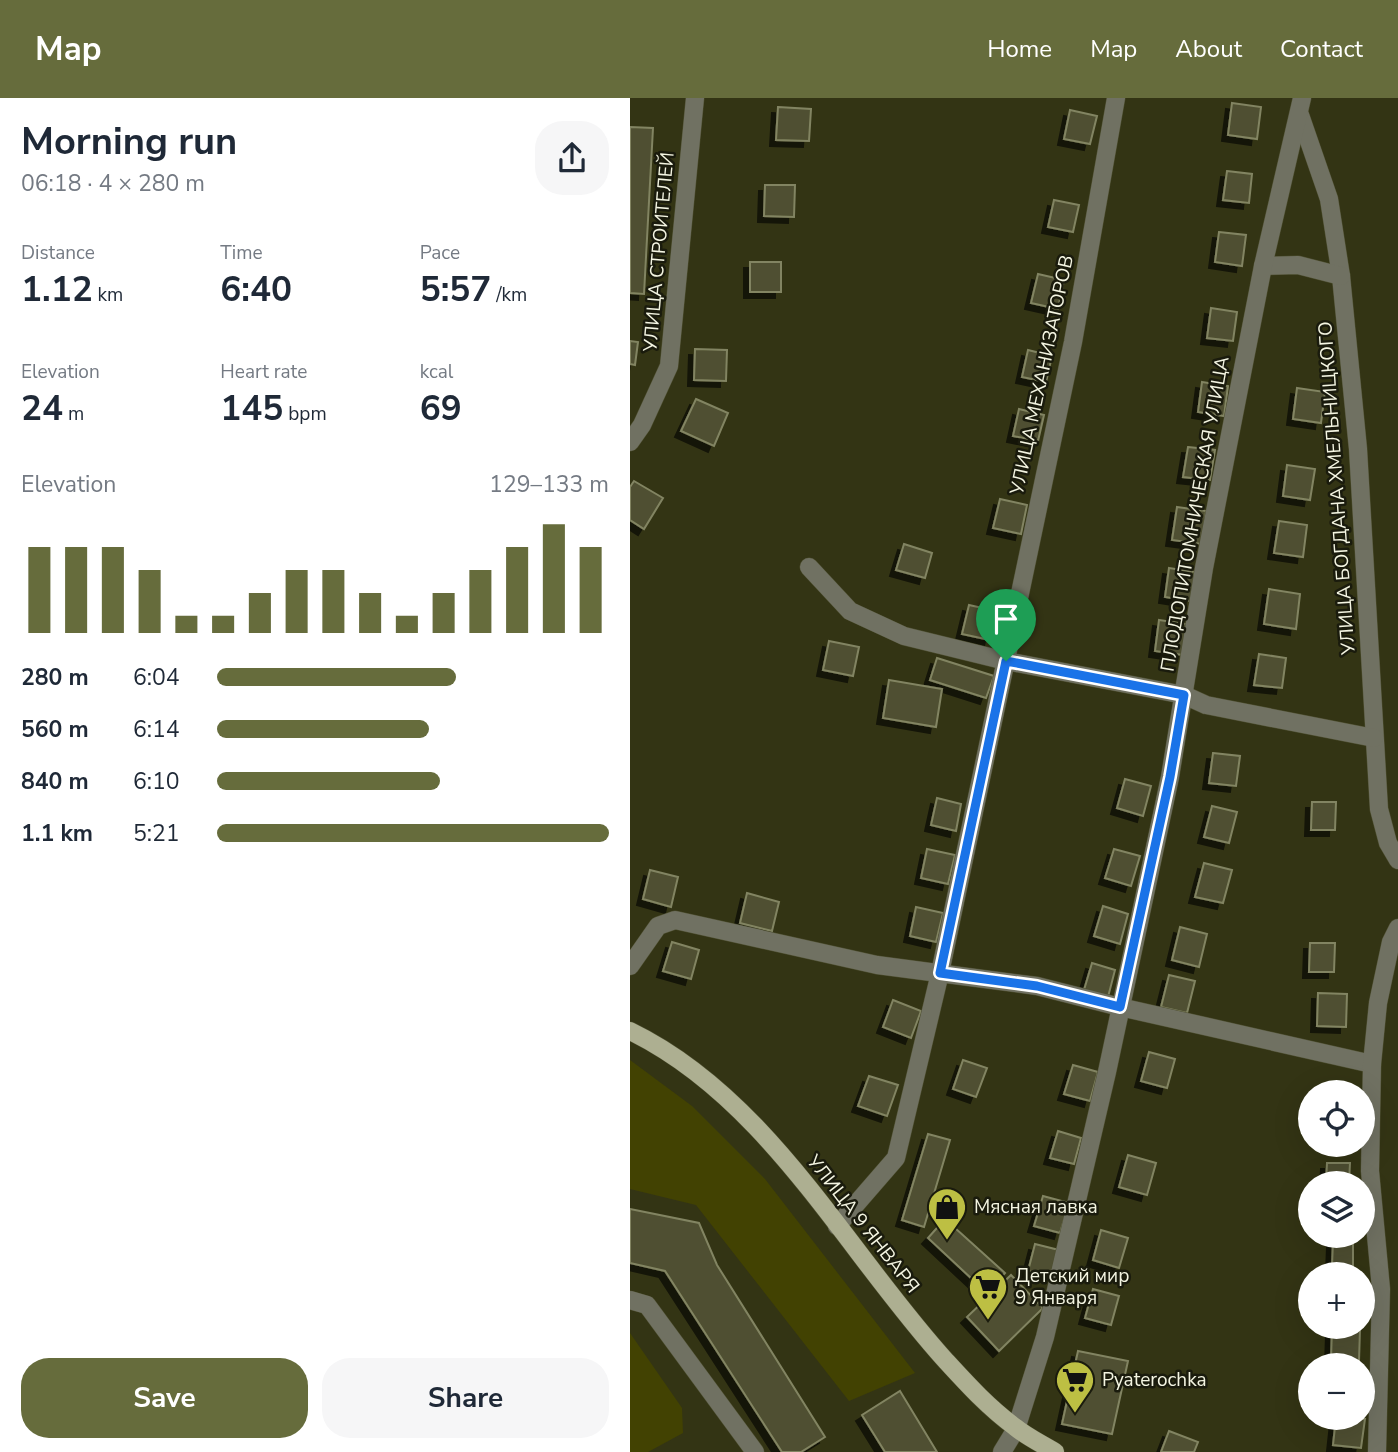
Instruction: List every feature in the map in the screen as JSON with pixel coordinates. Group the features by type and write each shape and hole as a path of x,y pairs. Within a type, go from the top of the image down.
{"main road":[{"name":"УЛИЦА 9 ЯНВАРЯ","path":"630,1031 701,1076 744,1113 926,1339 980,1398 1016,1429 1055,1452"}],"street":[{"name":"УЛИЦА СТРОИТЕЛЕЙ","path":"630,442 642,425 669,366 695,98"},
{"name":"УЛИЦА МЕХАНИЗАТОРОВ","path":"837,1226 897,1158 940,973 1073,342 1116,98"},
{"name":"ПЛОДОПИТОМНИЧЕСКАЯ УЛИЦА","path":"1002,1452 1016,1429 1045,1337 1120,1007 1170,777 1204,568 1263,266 1301,106"},
{"name":"УЛИЦА БОГДАНА ХМЕЛЬНИЦКОГО","path":"1301,106 1329,199 1341,276 1358,449 1379,809 1388,843 1398,860"},
{"path":"1263,266 1298,265 1341,276"},
{"path":"809,567 850,611 904,636 1006,661 1184,695 1206,705 1374,738"},
{"path":"630,966 658,926 675,920 877,965 1037,986 1372,1064"},
{"path":"1377,1452 1381,1289 1370,1171 1372,1064 1378,1003 1391,942 1398,928"},
{"path":"630,1300 647,1305 755,1452"}],"shaded area":[{"path":"630,1060 692,1106 765,1179 915,1373 849,1401 696,1205 630,1189"},
{"path":"630,1333 682,1408 683,1433 648,1452 630,1452"}],"building":[{"path":"1232,103 1261,107 1257,139 1228,135"},
{"path":"778,107 811,109 809,141 776,140"},
{"path":"1070,110 1097,116 1090,144 1064,139"},
{"path":"630,127 653,128 644,294 630,293"},
{"path":"1227,171 1252,174 1249,203 1223,200"},
{"path":"765,185 795,185 794,217 764,216"},
{"path":"1054,200 1079,205 1073,232 1048,227"},
{"path":"1219,232 1246,235 1242,266 1215,262"},
{"path":"750,262 781,262 781,292 750,292"},
{"path":"1038,274 1064,280 1058,309 1031,303"},
{"path":"1211,308 1237,312 1233,341 1207,338"},
{"path":"630,341 638,342 635,365 630,364"},
{"path":"695,349 727,350 726,381 694,380"},
{"path":"1028,350 1052,356 1046,382 1022,377"},
{"path":"1202,382 1228,386 1224,416 1198,412"},
{"path":"1297,388 1325,392 1321,423 1293,419"},
{"path":"696,399 728,413 714,446 681,431"},
{"path":"1019,409 1044,415 1038,441 1013,436"},
{"path":"1188,447 1215,450 1210,480 1183,477"},
{"path":"1287,465 1315,469 1310,500 1283,496"},
{"path":"634,481 663,498 644,529 630,520 630,487"},
{"path":"1000,499 1027,505 1021,534 993,528"},
{"path":"1177,507 1206,511 1202,544 1172,540"},
{"path":"1279,521 1307,525 1303,557 1274,553"},
{"path":"904,544 932,553 925,578 896,570"},
{"path":"1169,568 1195,572 1191,601 1165,597"},
{"path":"1269,589 1300,594 1296,629 1264,624"},
{"path":"969,605 996,611 990,640 962,634"},
{"path":"1159,620 1187,624 1183,655 1155,651"},
{"path":"829,641 859,647 853,676 823,670"},
{"path":"1259,654 1286,658 1282,688 1254,685"},
{"path":"937,658 994,676 986,698 930,680"},
{"path":"889,680 942,689 936,727 883,718"},
{"path":"1213,753 1240,756 1236,786 1209,783"},
{"path":"1125,779 1151,786 1143,816 1117,808"},
{"path":"937,798 961,804 956,831 931,825"},
{"path":"1312,802 1336,802 1335,830 1311,830"},
{"path":"1212,806 1237,812 1229,843 1204,837"},
{"path":"927,849 955,855 948,884 921,878"},
{"path":"1114,849 1140,856 1131,886 1105,878"},
{"path":"1204,863 1232,870 1223,903 1195,897"},
{"path":"650,870 678,877 671,907 643,899"},
{"path":"747,893 779,902 772,931 740,923"},
{"path":"1103,906 1128,914 1120,944 1094,936"},
{"path":"916,907 943,913 936,942 910,936"},
{"path":"1180,927 1207,934 1199,967 1172,960"},
{"path":"672,942 699,950 691,979 663,971"},
{"path":"1310,943 1335,943 1334,972 1309,972"},
{"path":"1092,963 1115,970 1108,997 1084,990"},
{"path":"1169,975 1195,981 1187,1013 1161,1007"},
{"path":"1318,993 1347,994 1346,1027 1317,1026"},
{"path":"893,1000 921,1011 911,1038 883,1027"},
{"path":"1149,1052 1175,1059 1167,1088 1141,1081"},
{"path":"963,1060 987,1068 976,1097 953,1089"},
{"path":"1073,1065 1098,1072 1090,1101 1064,1094"},
{"path":"869,1076 898,1085 887,1116 858,1106"},
{"path":"1058,1131 1081,1138 1074,1164 1050,1158"},
{"path":"928,1134 950,1140 924,1227 902,1220"},
{"path":"1128,1155 1156,1163 1147,1195 1119,1187"},
{"path":"1327,1163 1350,1163 1350,1171 1327,1171"},
{"path":"1043,1196 1069,1203 1060,1233 1034,1226"},
{"path":"630,1209 699,1223 717,1265 825,1437 801,1452 782,1452 665,1271 630,1263"},
{"path":"945,1219 1005,1273 987,1293 928,1238"},
{"path":"1101,1230 1128,1238 1119,1268 1093,1260"},
{"path":"1035,1244 1059,1250 1051,1277 1028,1271"},
{"path":"1333,1248 1353,1248 1353,1262 1332,1262"},
{"path":"1011,1275 1043,1308 999,1351 967,1317"},
{"path":"1093,1289 1119,1296 1111,1325 1085,1318"},
{"path":"1332,1339 1360,1339 1359,1353 1331,1353"},
{"path":"1078,1351 1128,1361 1112,1434 1062,1424"},
{"path":"900,1391 937,1452 885,1452 862,1415"},
{"path":"1335,1430 1363,1430 1361,1448 1333,1445"},
{"path":"1169,1431 1198,1442 1194,1452 1161,1452"}],"place":[{"name":"Мясная лавка","path":"947,1241"},
{"name":"Детский мир 9 Января","path":"988,1321"},
{"name":"Pyaterochka","path":"1075,1414"}],"route":[{"path":"1006,661 1184,695 1170,777 1120,1007 1037,986 940,973 1006,661"}]}
